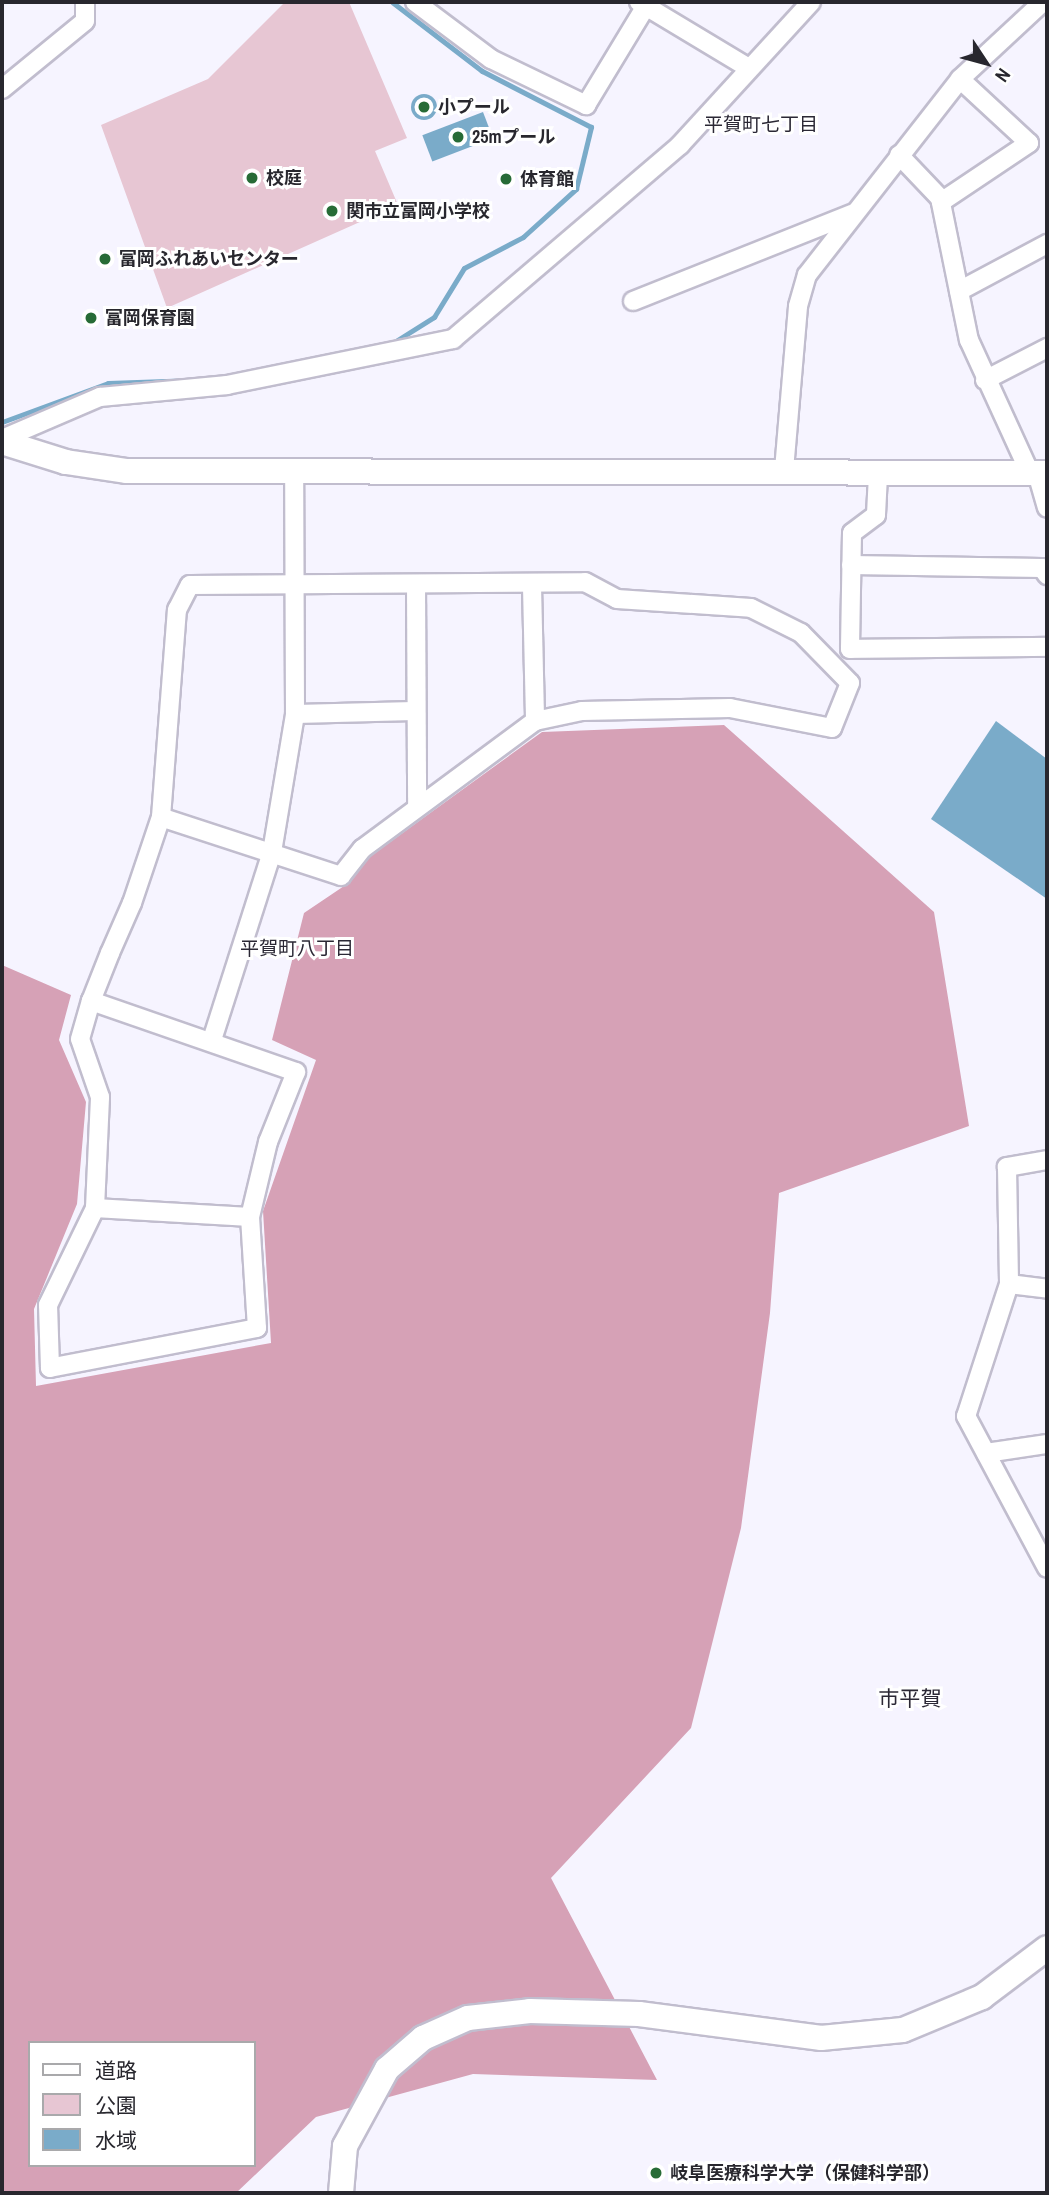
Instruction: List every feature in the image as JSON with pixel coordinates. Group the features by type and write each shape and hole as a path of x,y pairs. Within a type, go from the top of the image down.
{"street":[{"path":"2,89 85,21 85,2"},
{"path":"415,2 491,59 586,105 643,4 749,68"},
{"path":"2,441 100,397 227,385 453,339 680,145 811,2"},
{"path":"784,470 798,306 807,275 960,79 1043,2"},
{"path":"941,202 1029,143 960,79"},
{"path":"899,155 941,202 959,291 985,380 1038,473 1047,508"},
{"path":"632,301 852,214"},
{"path":"959,291 1047,244"},
{"path":"985,380 1047,348"},
{"path":"2,441 66,462 127,471 784,470 878,475 1038,473"},
{"path":"212,1040 272,852 295,714 292,584 294,472"},
{"path":"878,475 880,503 876,515 852,533 850,649 1047,647"},
{"path":"851,565 1042,568 1047,575"},
{"path":"91,1001 212,1040 296,1072 268,1142 250,1217 257,1328 50,1368 48,1305 95,1208 100,1097 80,1039 91,1001 161,817 177,610 190,585 532,586 585,582 617,599 751,608 801,633 850,683 832,728 730,708 582,711 535,721 417,805 362,849 341,876 161,817"},
{"path":"416,585 417,805"},
{"path":"532,586 535,721"},
{"path":"295,714 415,711"},
{"path":"1047,1160 1007,1167 1009,1284 966,1416 1047,1568"},
{"path":"95,1208 250,1217"},
{"path":"1009,1284 1047,1289"},
{"path":"986,1453 1047,1444"},
{"path":"341,2193 345,2146 387,2069 423,2038 468,2018 530,2011 639,2014 821,2039 903,2030 982,1997 1047,1948"}],"green space":[{"name":"校庭","path":"285,2 349,2 407,138 375,151 398,205 167,308 101,125 208,79"}],"shaded area":[{"path":"724,725 934,912 969,1126 779,1193 770,1313 741,1528 691,1728 551,1878 657,2080 473,2074 316,2117 236,2193 2,2193 2,965 71,995 59,1040 86,1102 77,1204 34,1309 36,1386 271,1343 263,1211 316,1060 272,1040 304,913 350,882 368,858 542,732"}],"water":[{"name":"小プール","path":"424,94 433,98 437,107 433,116 424,120 415,116 411,107 415,98"},
{"name":"25mプール","path":"483,112 493,138 432,161 422,135"},
{"path":"996,721 1047,759 1047,899 931,819"}],"waterway":[{"path":"391,344 434,317 464,268 523,237 576,189 591,127 482,71 392,2"},
{"path":"2,422 108,383 195,380"}],"place":[{"name":"小プール","path":"424,107"},
{"name":"25mプール","path":"458,137"},
{"name":"校庭","path":"252,178"},
{"name":"体育館","path":"506,179"},
{"name":"関市立富岡小学校","path":"332,211"},
{"name":"富岡ふれあいセンター","path":"105,259"},
{"name":"富岡保育園","path":"91,318"},
{"name":"岐阜医療科学大学（保健科学部）","path":"656,2173"}],"district":[{"name":"平賀町七丁目","path":"761,125"},
{"name":"平賀町八丁目","path":"297,949"},
{"name":"市平賀","path":"910,1699"}]}
